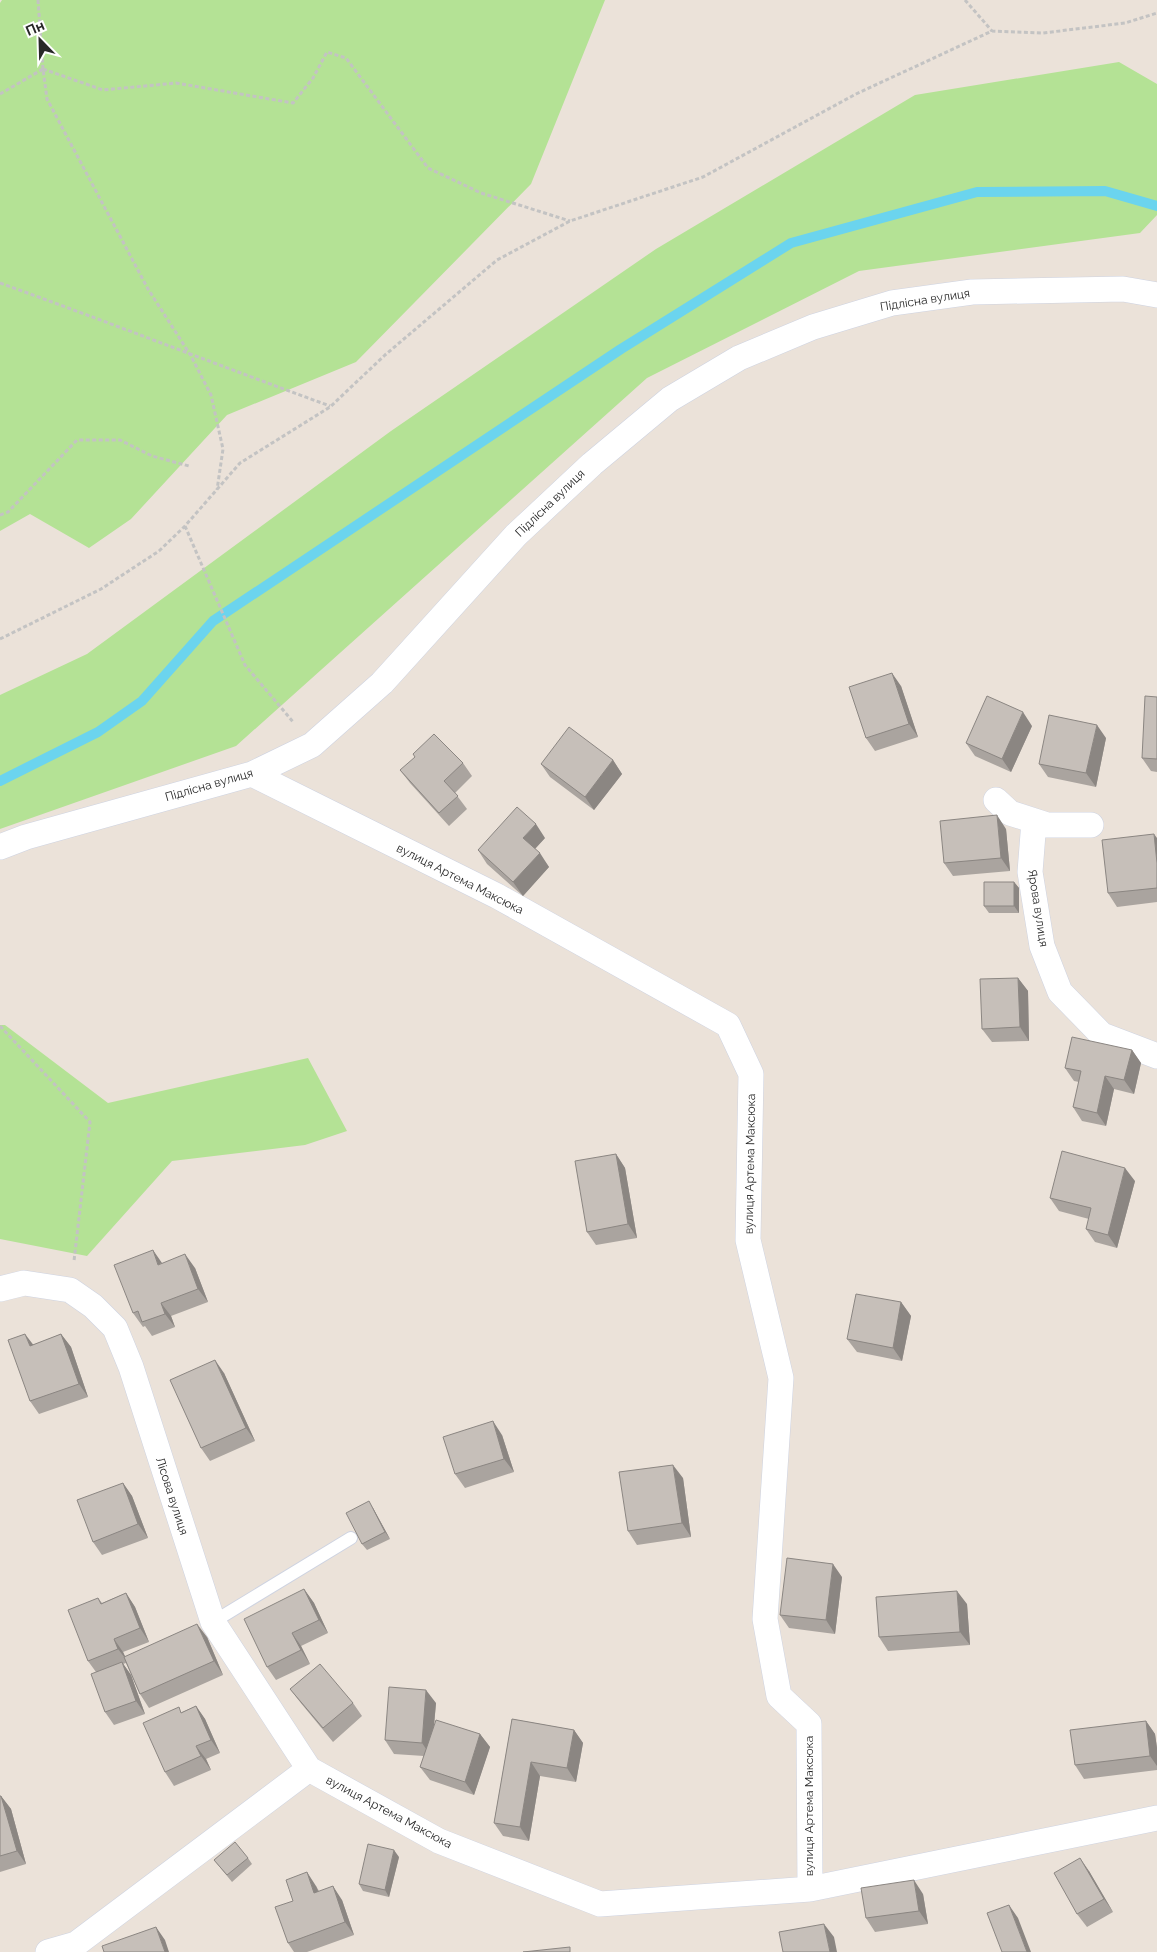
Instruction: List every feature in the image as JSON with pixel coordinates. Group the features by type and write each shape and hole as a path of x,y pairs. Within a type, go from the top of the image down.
{"street":[{"name":"Підлісна вулиця","path":"0,847 26,837 252,774 312,745 382,683 516,535 592,464 670,399 739,358 813,327 892,304 972,292 1123,289 1157,295"},
{"name":"вулиця Артема Максюка","path":"252,774 497,896 728,1025 752,1074 748,1240 781,1378 765,1619 779,1696 809,1724 810,1889"},
{"path":"996,800 1010,813 1047,825 1091,825"},
{"name":"Ярова вулиця","path":"1034,821 1030,872 1042,946 1060,992 1102,1035 1157,1056"},
{"name":"Лісова вулиця","path":"0,1289 24,1283 70,1290 93,1306 115,1328 131,1367 213,1622 309,1769"},
{"name":"вулиця Артема Максюка","path":"309,1769 439,1841 600,1904 810,1889 1157,1818"},
{"path":"48,1952 76,1944 309,1769"}],"lane":[{"path":"213,1622 351,1538"}],"path":[{"path":"38,0 42,69 47,99 148,289 191,356 211,395 223,449 217,490"},
{"path":"965,0 992,31"},
{"path":"0,640 101,589 158,551 185,526 240,463 330,407 385,356 497,260 570,221 703,177 856,94 992,31 1043,34 1125,23 1157,13"},
{"path":"0,94 42,69 103,90 176,83 293,103 312,78 327,52 346,58 428,168 481,194 570,221"},
{"path":"0,283 330,407"},
{"path":"0,516 8,512 77,440 120,440 152,456 189,466"},
{"path":"185,526 245,665 312,745"},
{"path":"0,1026 90,1122 70,1290"}],"green space":[{"path":"2,0 605,0 531,184 356,362 227,415 131,519 89,548 30,514 0,531 0,3"},
{"path":"1119,62 1157,84 1157,215 1140,233 859,271 647,378 236,746 0,829 0,695 87,654 391,431 656,249 915,95"},
{"path":"0,1025 5,1025 108,1103 308,1058 347,1131 305,1145 172,1161 87,1256 0,1239"}],"building":[{"path":"892,673 909,724 866,738 849,687"},
{"path":"987,696 1023,712 1002,759 966,743"},
{"path":"1145,696 1157,697 1157,759 1142,758"},
{"path":"1049,715 1097,725 1086,773 1039,764"},
{"path":"569,727 613,760 585,797 541,764"},
{"path":"434,734 463,763 444,781 458,796 439,813 400,770 415,757 413,754"},
{"path":"517,807 536,824 523,838 540,853 513,882 478,850"},
{"path":"997,815 1001,858 944,863 940,821"},
{"path":"1154,834 1157,888 1108,893 1102,840"},
{"path":"984,882 1014,882 1014,906 984,906"},
{"path":"1018,978 1020,1027 982,1029 980,979"},
{"path":"1072,1037 1132,1050 1124,1080 1105,1076 1097,1113 1073,1107 1081,1071 1065,1068"},
{"path":"1062,1151 1125,1168 1108,1235 1086,1229 1091,1208 1050,1198"},
{"path":"616,1154 628,1224 587,1232 575,1161"},
{"path":"153,1250 158,1265 185,1254 198,1289 161,1303 165,1314 142,1322 138,1311 133,1313 114,1265"},
{"path":"856,1294 901,1302 893,1348 847,1339"},
{"path":"25,1334 30,1346 61,1334 79,1384 30,1401 8,1340"},
{"path":"215,1360 246,1428 201,1448 170,1380"},
{"path":"493,1421 504,1459 455,1474 443,1437"},
{"path":"673,1465 682,1523 628,1531 619,1472"},
{"path":"123,1483 138,1524 93,1542 77,1500"},
{"path":"369,1501 385,1532 362,1544 346,1513"},
{"path":"787,1558 833,1564 826,1620 780,1615"},
{"path":"304,1589 319,1620 292,1633 301,1650 267,1667 244,1619"},
{"path":"957,1591 960,1632 879,1637 876,1597"},
{"path":"126,1593 140,1628 114,1639 118,1649 88,1661 68,1610 98,1598 101,1604"},
{"path":"197,1624 214,1661 140,1694 124,1657"},
{"path":"122,1662 136,1701 105,1712 91,1674"},
{"path":"320,1664 353,1703 323,1728 290,1689"},
{"path":"389,1687 426,1690 422,1743 385,1740"},
{"path":"196,1706 211,1740 196,1746 201,1756 165,1772 143,1723 179,1707 181,1713"},
{"path":"512,1719 574,1730 567,1768 531,1762 520,1827 494,1823"},
{"path":"436,1720 480,1734 465,1782 420,1767"},
{"path":"1146,1721 1150,1756 1075,1765 1070,1730"},
{"path":"0,1796 17,1851 0,1856"},
{"path":"235,1842 248,1858 227,1875 214,1860"},
{"path":"368,1844 394,1850 385,1890 359,1884"},
{"path":"1080,1858 1104,1899 1077,1914 1054,1873"},
{"path":"307,1872 314,1893 333,1886 345,1922 288,1943 275,1907 293,1901 286,1880"},
{"path":"914,1880 919,1911 866,1918 861,1888"},
{"path":"1009,1905 1027,1952 1002,1952 987,1913"},
{"path":"824,1924 830,1952 783,1952 779,1932"},
{"path":"156,1927 165,1952 104,1952 102,1946"},
{"path":"570,1947 570,1952 523,1952"}],"waterway":[{"path":"0,781 98,732 142,701 213,621 621,349 791,243 977,192 1105,191 1157,206"}]}
